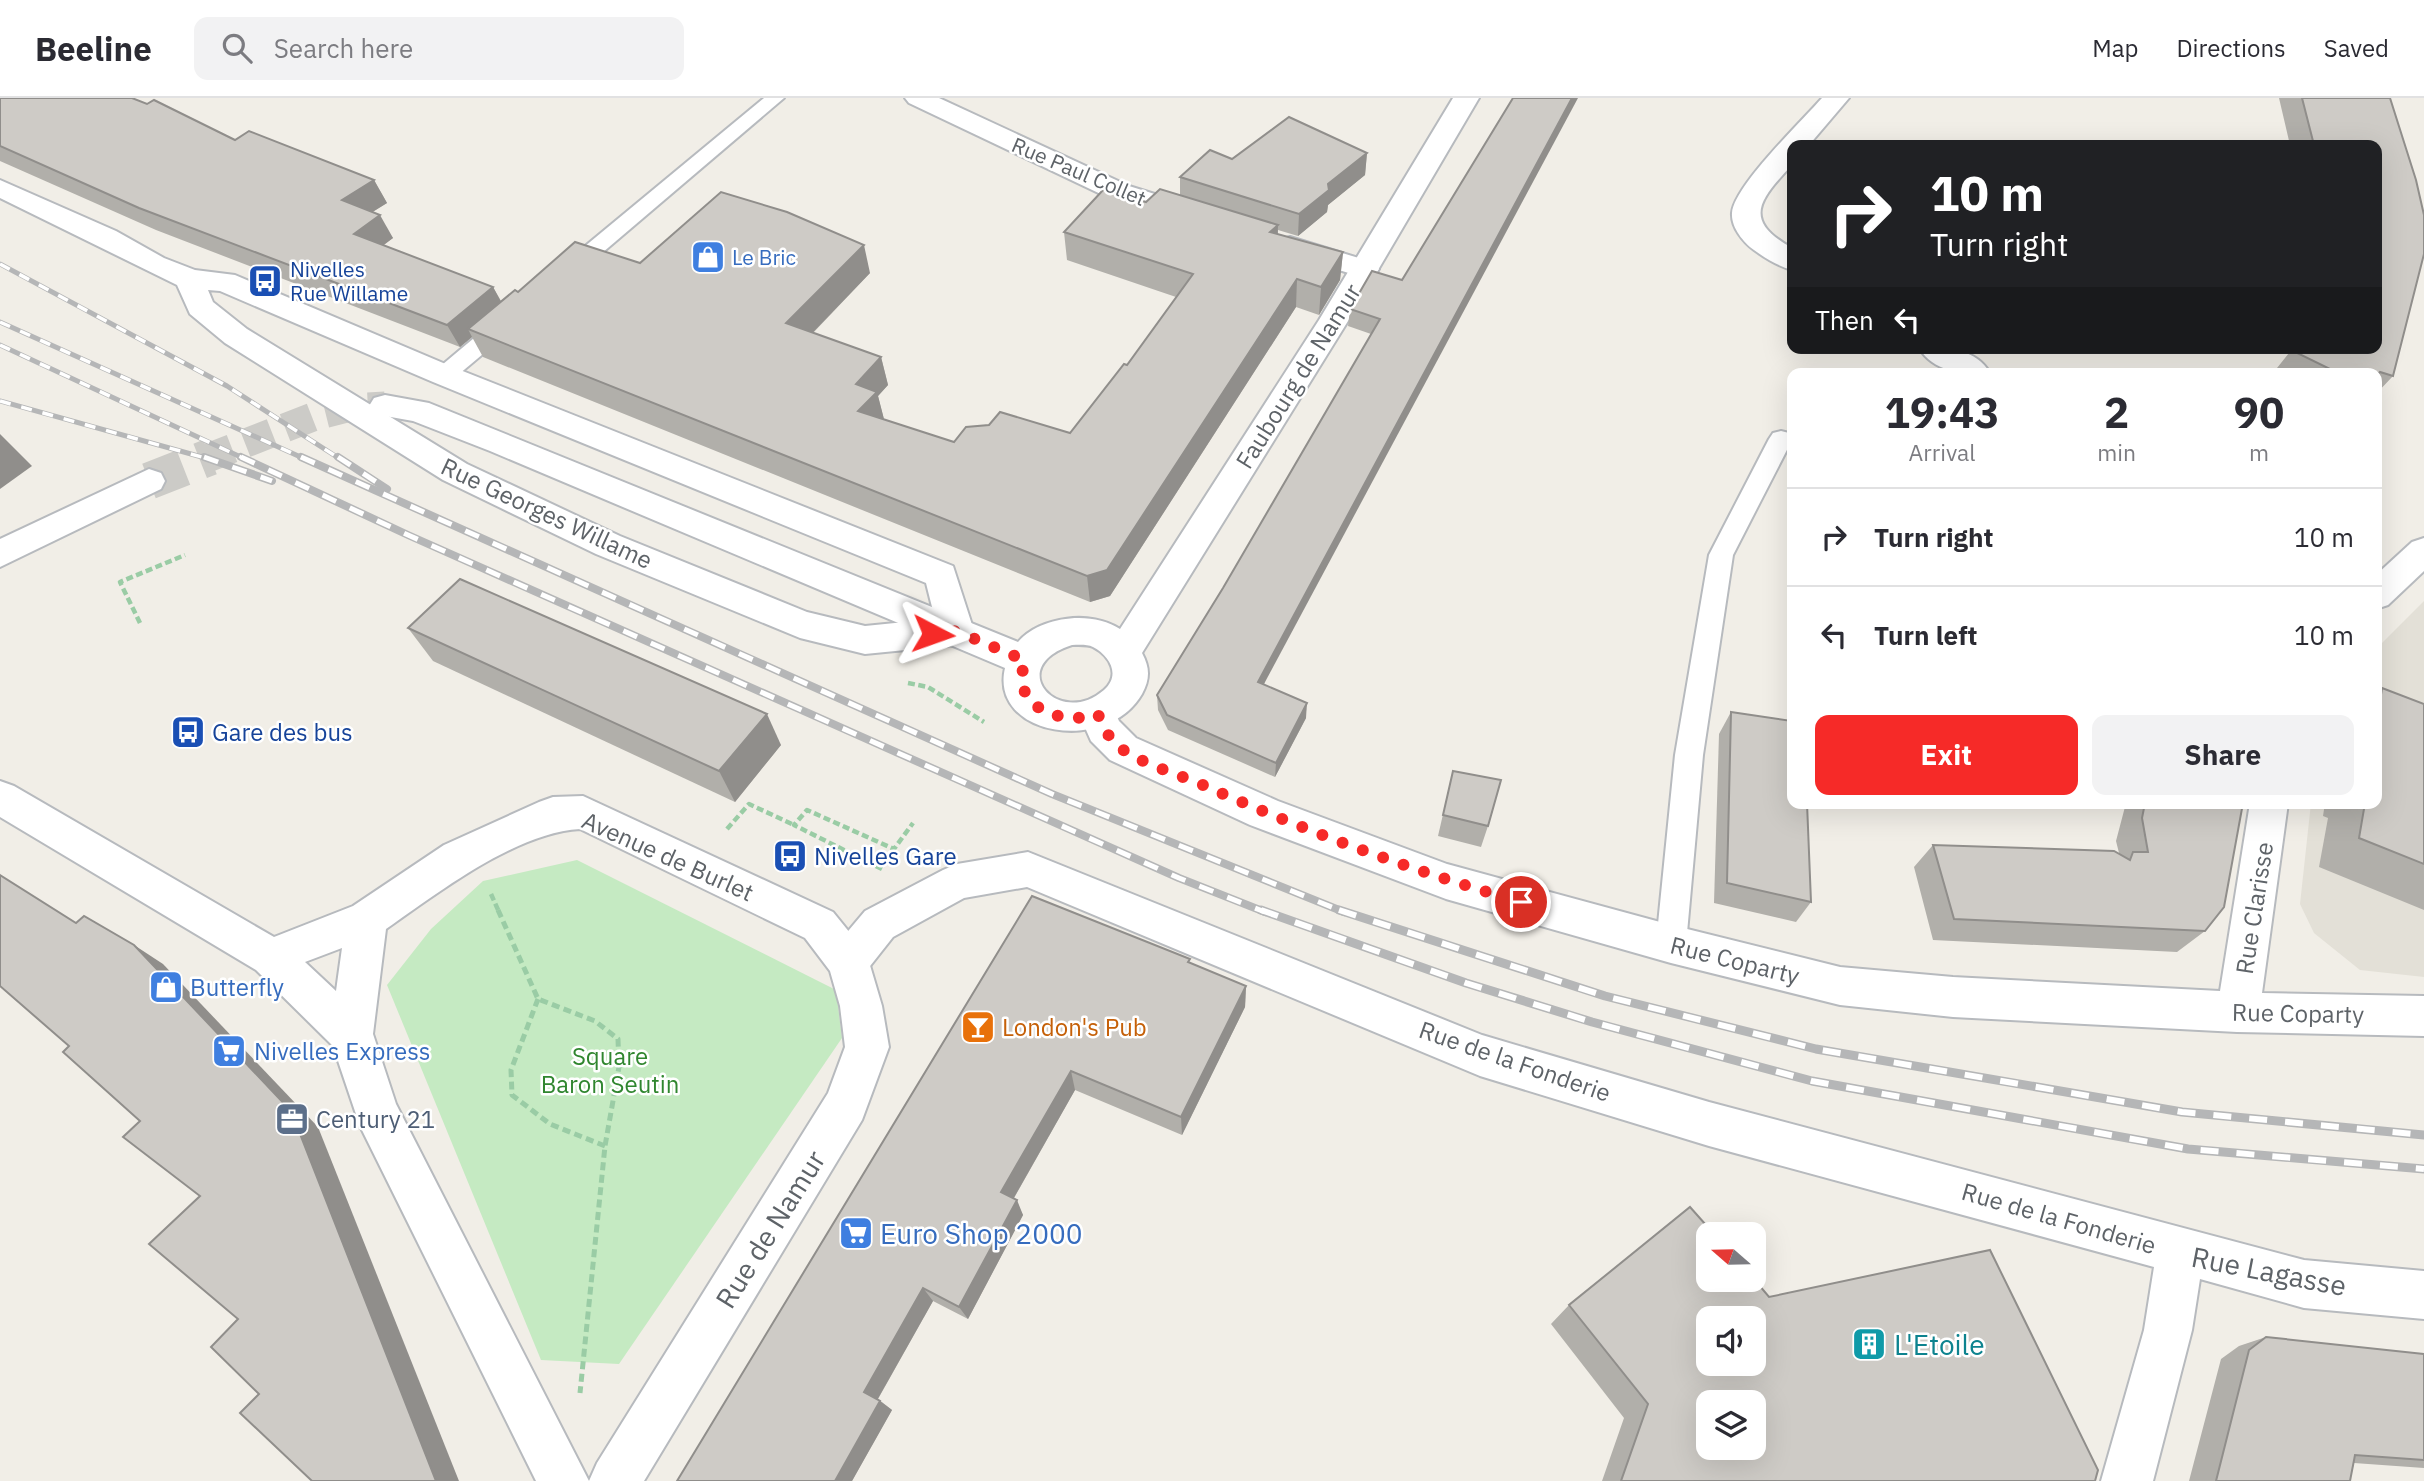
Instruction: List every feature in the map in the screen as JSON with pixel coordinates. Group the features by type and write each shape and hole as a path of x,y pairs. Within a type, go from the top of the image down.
{"street":[{"name":"Rue Paul Collet","path":"918,98 1119,192 1224,225"},
{"name":"Faubourg de Namur","path":"1125,651 1365,269 1466,98"},
{"path":"1800,140 1836,98"},
{"path":"1787,155 1752,195 1745,211 1747,225 1755,238 1787,258"},
{"name":"Rue Georges Willame","path":"0,188 106,237 154,264 190,279 225,282 326,356 455,472 608,545 800,624 865,640 956,631"},
{"path":"1264,237 1365,269"},
{"name":"Rue Georges Willame","path":"190,279 200,307 236,336 326,356 444,374 940,575 956,631"},
{"path":"1944,354 1967,368"},
{"name":"Rue Georges Willame","path":"385,406 418,411 501,443 1024,660"},
{"path":"0,554 149,481"},
{"path":"2382,590 2424,551"},
{"path":"1070,631 1101,634 1125,651 1132,667 1129,686 1118,702 1098,714 1073,719 1049,714 1030,702 1021,684 1024,660 1041,642 1070,631"},
{"name":"Rue Coparty","path":"1098,714 1104,730 1122,749 1264,813 1446,881 1671,944 1840,986 1953,997 2237,1012 2424,1016"},
{"path":"0,797 271,957 351,1034"},
{"name":"Rue Clarisse","path":"2237,1012 2252,930 2268,809"},
{"name":"Avenue de Burlet","path":"271,957 367,919 458,857 553,814 583,812 819,925 848,962"},
{"name":"Rue de la Fonderie","path":"848,962 879,924 957,882 1028,869 1480,1055 1709,1124 2180,1252"},
{"path":"367,919 351,1034 376,1111 563,1481"},
{"name":"Rue de Namur","path":"615,1481 846,1105 867,1048 861,1006 848,962"},
{"name":"Rue Lagasse","path":"2127,1481 2168,1330 2180,1252 2304,1284 2424,1295"}],"lane":[{"path":"551,285 775,98"},
{"path":"444,374 519,312"},
{"path":"1671,944 1689,755 1721,555 1781,439"}],"path":[{"path":"140,622 120,582 185,555"},
{"path":"897,681 928,687 984,722"},
{"path":"749,804 891,873 909,908"},
{"path":"794,825 807,810 894,849 913,823"},
{"path":"486,884 538,999 595,1021 618,1039 619,1067 605,1146 579,1379 580,1405"},
{"path":"538,999 511,1070 512,1095 550,1124 605,1146"}],"shaded area":[{"path":"2424,601 2424,977 2360,970 2314,933 2300,904 2310,809 2382,809 2382,643"}],"green space":[{"name":"Square Baron Seutin","path":"577,860 836,990 842,1038 619,1364 541,1360 387,985 431,929 483,881"}],"building":[{"path":"0,98 132,98 147,104 154,100 235,140 249,131 374,180 342,200 380,215 354,234 493,287 447,325 139,208 0,146"},
{"path":"1513,98 1572,98 1258,682 1307,703 1276,763 1167,715 1157,695 1223,588 1380,319 1350,309 1372,271 1402,280"},
{"path":"2302,98 2390,98 2424,215 2424,254 2393,376 2382,373 2382,368 2328,368 2299,354 2382,354 2382,140 2313,140"},
{"path":"1289,117 1367,153 1328,184 1329,190 1299,214 1180,177 1210,150 1232,159"},
{"path":"1104,189 1146,202 1160,189 1278,225 1270,232 1343,252 1321,287 1297,279 1107,570 1087,576 468,329 515,290 518,292 575,242 640,263 721,192 787,212 864,245 786,323 881,357 856,384 877,392 858,411 954,442 966,427 989,425 1000,412 1070,433 1124,364 1127,365 1193,274 1064,232"},
{"path":"460,579 767,714 719,771 408,628"},
{"path":"2382,688 2424,704 2424,864 2359,838 2364,809 2382,809"},
{"path":"1731,712 1787,720 1787,809 1807,809 1811,902 1727,883"},
{"path":"1453,771 1501,780 1488,826 1443,815"},
{"path":"2144,809 2242,809 2224,907 2205,931 1954,919 1933,845 2114,851 2130,860 2133,852 2148,852 2142,818"},
{"path":"0,875 76,923 84,916 134,945 291,1111 436,1481 312,1481 240,1413 259,1394 211,1347 238,1319 149,1244 200,1196 123,1137 140,1121 63,1052 69,1046 0,986"},
{"path":"1032,896 1190,959 1188,962 1246,986 1181,1117 1071,1071 1001,1192 1017,1200 959,1307 923,1288 864,1392 880,1401 835,1481 677,1481"},
{"name":"L'Etoile","path":"1690,1207 1703,1222 1696,1222 1696,1292 1765,1292 1769,1297 1990,1250 2098,1470 2095,1481 1621,1481 1648,1404 1569,1305"},
{"path":"2266,1337 2424,1354 2424,1460 2355,1455 2350,1481 2216,1481 2249,1350"}],"tunnel":[{"path":"205,459 315,416 347,408 385,406"},
{"path":"149,481 210,457"}],"railway":[{"path":"0,264 227,386 340,459"},
{"path":"0,322 305,459"},
{"path":"0,345 245,459"},
{"path":"0,401 209,459"},
{"path":"204,457 272,481"},
{"path":"241,457 408,535 1179,878 1265,912"},
{"path":"301,457 1052,794 1339,910"},
{"path":"338,457 387,489"},
{"path":"1261,910 1466,983 1592,1022 1812,1081 2188,1149 2424,1169"},
{"path":"1339,910 1605,996 1816,1049 2182,1112 2424,1135"},
{"path":"1339,910 1344,912"}],"place":[{"name":"Le Bric","path":"708,257"},
{"name":"Nivelles Rue Willame","path":"265,281"},
{"name":"Gare des bus","path":"188,732"},
{"name":"Nivelles Gare","path":"790,856"},
{"name":"Butterfly","path":"166,987"},
{"name":"London's Pub","path":"978,1027"},
{"name":"Nivelles Express","path":"229,1051"},
{"name":"Century 21","path":"292,1119"},
{"name":"Euro Shop 2000","path":"856,1233"},
{"name":"L'Etoile","path":"1869,1344"}],"route":[{"path":"933,634 956,631 1024,660 1021,684 1030,702 1049,714 1073,719 1098,714 1104,730 1122,749 1152,763 1264,813 1446,881 1521,902"}]}
